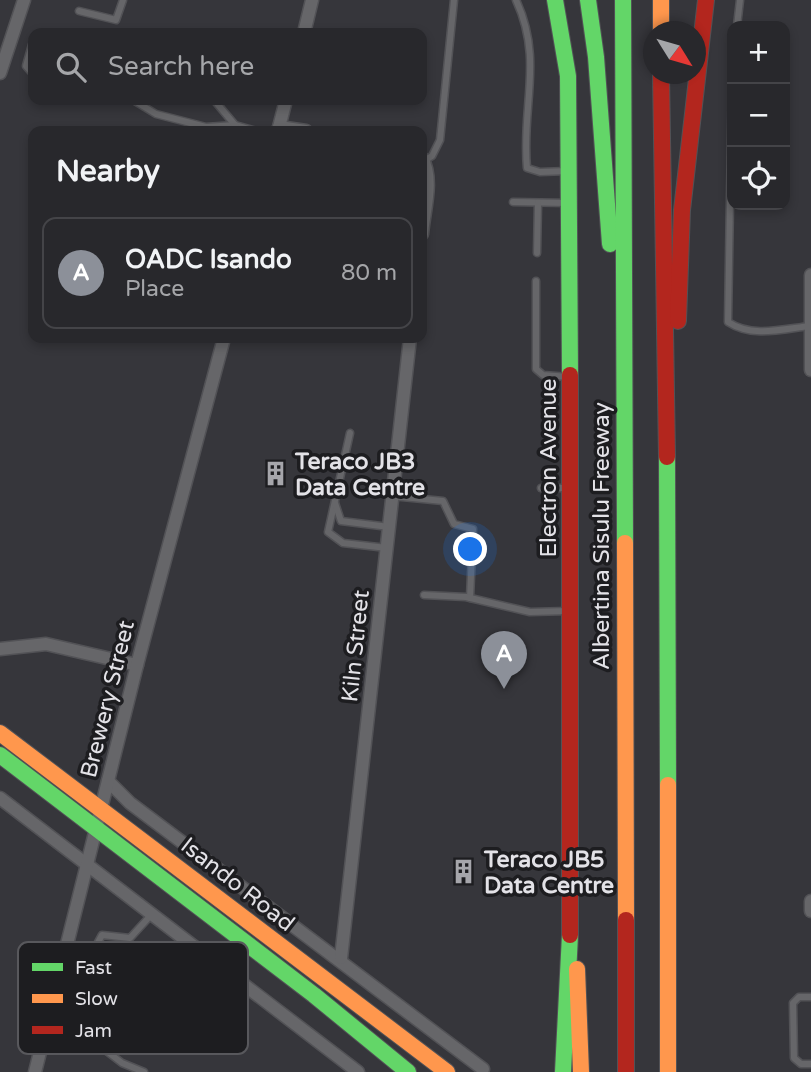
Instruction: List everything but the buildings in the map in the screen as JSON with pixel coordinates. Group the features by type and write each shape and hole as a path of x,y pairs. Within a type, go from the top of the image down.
{"main road":[{"name":"Electron Avenue","path":"555,0 568,76 570,170 570,938 563,1072"},
{"path":"588,0 596,57 611,256 622,340"},
{"name":"Albertina Sisulu Freeway","path":"623,0 626,1072"},
{"path":"661,0 661,21"},
{"path":"667,407 676,374 682,210 706,0"},
{"path":"661,84 667,407 668,1072"},
{"name":"Isando Road","path":"0,733 447,1072"},
{"name":"Isando Road","path":"0,755 244,942"},
{"name":"Electron Avenue","path":"570,938 577,967 580,1072"},
{"name":"Isando Road","path":"248,945 408,1072"}],"street":[{"path":"0,73 24,0"},
{"path":"305,28 312,0"},
{"path":"280,126 285,105"},
{"path":"811,275 811,370"},
{"name":"Brewery Street","path":"68,942 136,665 222,343"},
{"name":"Kiln Street","path":"341,958 409,343"},
{"path":"0,649 46,644 136,665"},
{"path":"108,781 130,803 341,958 483,1069"},
{"path":"0,798 187,942"},
{"path":"811,901 811,911"},
{"path":"248,988 358,1072"},
{"name":"Brewery Street","path":"35,1072 40,1054"}],"lane":[{"path":"79,11 116,20 123,0"},
{"path":"427,158 432,156 440,140 454,0"},
{"path":"516,0 527,23 531,43 527,168 540,172 570,170"},
{"path":"738,21 740,0"},
{"path":"732,84 728,323 740,330 755,331 810,326"},
{"path":"142,105 156,114 202,126"},
{"path":"218,105 235,125"},
{"path":"220,126 238,126"},
{"path":"513,202 570,203"},
{"path":"537,253 538,203"},
{"path":"536,281 536,369 543,375 571,377"},
{"path":"350,433 327,525 330,537 343,543 387,548"},
{"path":"541,488 572,488"},
{"path":"392,496 443,500 454,524 473,529 470,598"},
{"path":"334,498 341,521 389,527"},
{"path":"424,595 470,598 530,612 570,611"},
{"path":"98,942 102,935 130,937 152,915"},
{"path":"811,997 799,997 793,1003 794,1058 801,1064 811,1064"},
{"path":"110,1054 121,1063 144,1072"}],"traffic: fast":[{"path":"555,0 568,76 570,375"},
{"path":"588,0 596,57 610,244"},
{"path":"623,0 625,543"},
{"path":"667,457 668,785"},
{"path":"0,755 245,942"},
{"path":"563,1072 570,935"},
{"path":"248,945 408,1072"}],"traffic: slow":[{"path":"661,0 661,21"},
{"path":"625,543 626,920"},
{"path":"0,733 447,1072"},
{"path":"668,785 668,1072"},
{"path":"577,969 581,1072"}],"traffic: jam":[{"path":"678,321 682,210 706,0"},
{"path":"661,84 667,457"},
{"path":"570,375 570,935"},
{"path":"626,920 626,1072"}],"place":[{"name":"Teraco JB3 Data Centre","path":"275,474"},
{"name":"OADC Isando","path":"504,689"},
{"name":"Teraco JB5 Data Centre","path":"464,872"}]}
